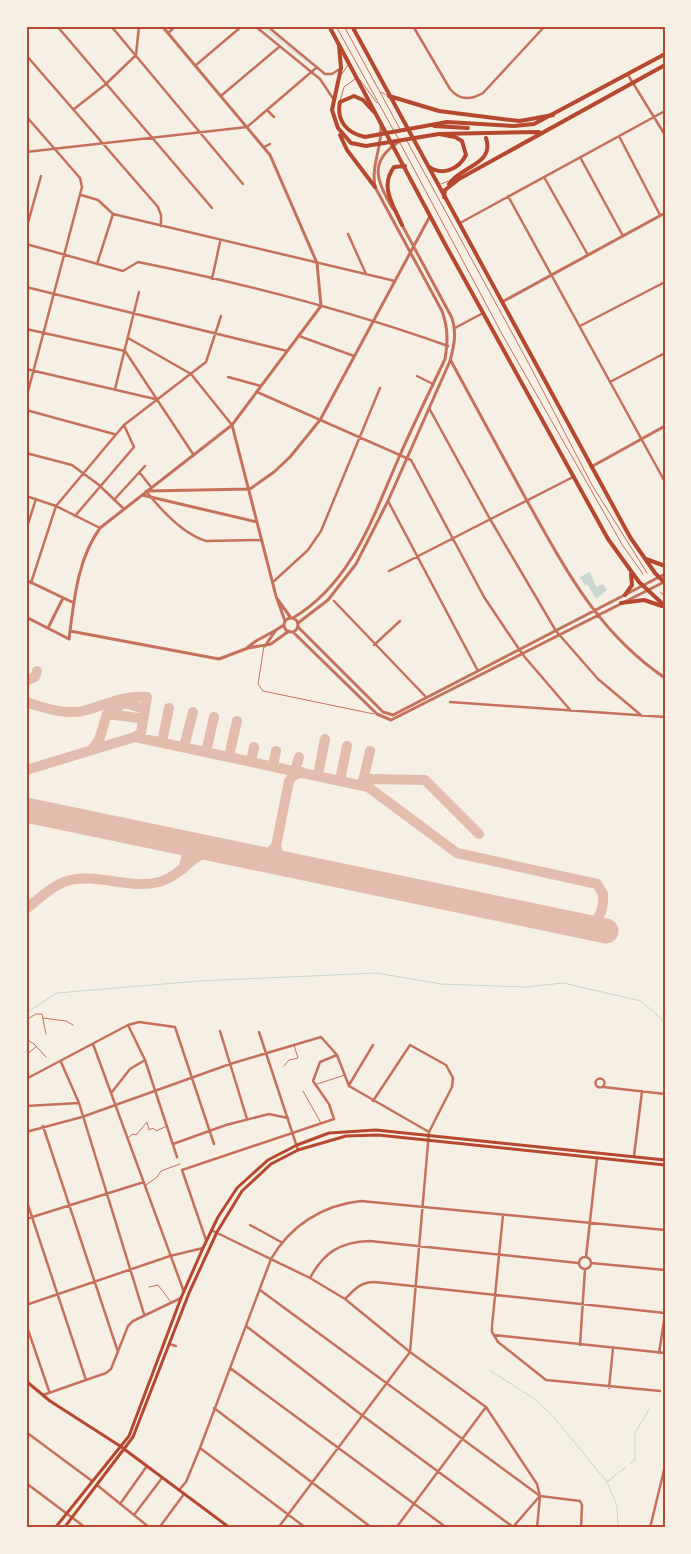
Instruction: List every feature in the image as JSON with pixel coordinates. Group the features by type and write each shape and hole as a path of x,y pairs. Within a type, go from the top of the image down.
{"main road":[{"path":"329,26 430,216 608,539 643,586 665,607"},
{"path":"352,26 590,467 642,556 664,582"},
{"path":"338,43 341,68 332,114 347,150 375,187"},
{"path":"375,113 363,100 354,96 340,102 339,114 344,125 352,133 365,137 447,122 522,126 553,115 665,54"},
{"path":"448,186 665,65"},
{"path":"389,96 439,111 502,119 520,121 553,115"},
{"path":"427,125 468,128"},
{"path":"338,128 352,143 358,146 375,146 439,134 537,133 548,129"},
{"path":"427,165 433,170 442,172 457,166 466,155 462,141 455,137 439,134"},
{"path":"444,199 445,190 456,175 483,160 488,148 486,138"},
{"path":"402,225 388,194 387,180 394,167 405,166"},
{"path":"642,556 665,566"},
{"path":"625,595 632,585 630,570"},
{"path":"621,603 644,600 665,607"},
{"path":"56,1528 129,1436 181,1298 211,1230 237,1188 268,1160 297,1145 329,1133 376,1130 665,1165"},
{"path":"64,1528 133,1437 199,1271 217,1232 230,1209 251,1181 272,1164 298,1150 346,1136 378,1135 428,1142 598,1157 634,1157 665,1160"},
{"path":"26,1381 43,1395 120,1446 230,1528"}],"street":[{"path":"57,26 212,208"},
{"path":"111,26 243,184"},
{"path":"74,109 106,84 136,55 138,26"},
{"path":"26,617 69,639 78,575 94,536 100,528 232,424 321,306 317,263 279,172 264,147 162,26"},
{"path":"168,33 176,26"},
{"path":"196,65 242,26"},
{"path":"255,26 279,48 320,79 334,100"},
{"path":"267,26 325,74 332,74 341,68"},
{"path":"413,26 450,89 454,94 470,98 483,93 545,26"},
{"path":"222,95 279,48"},
{"path":"26,55 158,207 161,215 161,226"},
{"path":"26,152 247,127 316,68"},
{"path":"628,74 665,135"},
{"path":"267,110 274,117"},
{"path":"458,224 665,111"},
{"path":"26,116 80,178 82,187 32,370 26,399"},
{"path":"248,648 323,596 347,567 367,532 400,454 445,358 448,346 448,331 442,311 375,187 373,173 382,141 381,125"},
{"path":"619,136 660,216"},
{"path":"70,631 219,659 248,648 265,646 291,632 328,600 352,571 388,501 450,361 455,328 447,308 379,182 380,159 388,149 401,141"},
{"path":"264,147 270,144"},
{"path":"580,157 623,236"},
{"path":"26,230 41,176"},
{"path":"544,177 588,255"},
{"path":"80,195 98,200 113,214 394,281"},
{"path":"508,196 665,482"},
{"path":"502,302 665,213"},
{"path":"96,264 113,214"},
{"path":"146,491 250,488 274,472 290,457 320,420 430,216"},
{"path":"348,234 366,274"},
{"path":"212,280 220,241"},
{"path":"26,244 119,270 126,271 131,264 138,262 321,306 375,320 448,346"},
{"path":"580,326 665,282"},
{"path":"26,287 287,351"},
{"path":"114,390 135,314 139,292"},
{"path":"455,328 484,313"},
{"path":"31,583 56,506 114,434 156,399 206,362 217,334 221,316"},
{"path":"26,329 125,351 193,454"},
{"path":"300,336 354,356"},
{"path":"128,338 191,374 232,424 250,488 272,582 285,623 291,632 377,714 387,719 396,720 664,582"},
{"path":"610,382 665,353"},
{"path":"450,361 566,571 593,611 635,656 665,678"},
{"path":"26,369 156,399"},
{"path":"417,376 433,384"},
{"path":"228,377 261,386"},
{"path":"272,582 308,550 321,531 361,438 380,388"},
{"path":"257,392 408,457 414,464 484,597 523,655 571,711"},
{"path":"429,408 490,519 556,631 598,678 642,716"},
{"path":"26,410 114,434"},
{"path":"75,516 99,485 134,446 124,425"},
{"path":"590,467 665,426"},
{"path":"26,452 72,465 99,485 124,509"},
{"path":"114,500 145,466"},
{"path":"140,473 152,487"},
{"path":"389,571 574,476"},
{"path":"146,491 167,513 198,539 206,541 262,540"},
{"path":"142,495 257,522"},
{"path":"26,496 56,506 100,528"},
{"path":"26,530 36,499"},
{"path":"388,501 478,671"},
{"path":"276,596 298,625 383,712 388,715 394,715 665,574"},
{"path":"26,580 74,603"},
{"path":"48,628 63,598"},
{"path":"334,601 374,645 430,701"},
{"path":"374,645 400,621"},
{"path":"265,646 276,630"},
{"path":"450,702 665,717"},
{"path":"26,1079 128,1025 139,1022 174,1027 214,1144"},
{"path":"128,1025 145,1060 177,1157"},
{"path":"220,1031 247,1119"},
{"path":"259,1032 298,1150"},
{"path":"26,1132 82,1117 154,1090 315,1037 324,1039 336,1055 349,1086 429,1132"},
{"path":"93,1044 117,1105 184,1292"},
{"path":"349,1086 373,1045"},
{"path":"278,1528 410,1352 414,1287 429,1132 452,1087 453,1078 446,1065 410,1045 373,1101"},
{"path":"206,1240 182,1170 334,1119 329,1104 314,1085 313,1076 320,1062 336,1055"},
{"path":"112,1092 130,1069 145,1060"},
{"path":"60,1062 79,1102 82,1117 144,1314"},
{"path":"603,1087 665,1094"},
{"path":"634,1162 642,1091"},
{"path":"26,1106 79,1102"},
{"path":"173,1144 247,1119 269,1114 288,1118"},
{"path":"43,1126 118,1352"},
{"path":"598,1157 586,1256 591,1263 665,1270"},
{"path":"26,1219 107,1193 145,1184"},
{"path":"26,1199 56,1295 86,1380"},
{"path":"179,1490 186,1482 200,1448 271,1259 281,1242 304,1221 330,1207 345,1202 361,1201 665,1230"},
{"path":"503,1215 494,1295 494,1335 498,1342 546,1380 609,1388 660,1391"},
{"path":"250,1225 281,1242"},
{"path":"211,1230 310,1278 345,1299 410,1352 486,1407 537,1484 540,1496 537,1528"},
{"path":"310,1278 325,1255 355,1242 419,1246 578,1263 580,1267 585,1269"},
{"path":"26,1305 170,1256 202,1248"},
{"path":"578,1263 580,1258 586,1256"},
{"path":"585,1269 591,1263"},
{"path":"580,1345 585,1269"},
{"path":"199,1271 204,1272"},
{"path":"345,1299 358,1285 365,1282 665,1314 660,1353"},
{"path":"258,1291 540,1496 580,1501 582,1505 581,1528"},
{"path":"43,1395 106,1373 111,1369 128,1326 144,1314 181,1298"},
{"path":"26,1324 49,1392"},
{"path":"246,1326 363,1416 513,1527 540,1496"},
{"path":"494,1335 665,1353"},
{"path":"170,1344 176,1346"},
{"path":"609,1388 613,1348"},
{"path":"230,1368 448,1528"},
{"path":"396,1528 486,1407"},
{"path":"214,1408 372,1528"},
{"path":"26,1432 92,1481 150,1528"},
{"path":"200,1448 306,1528"},
{"path":"120,1504 147,1466"},
{"path":"650,1528 665,1466"},
{"path":"134,1515 162,1478"},
{"path":"26,1482 86,1528"},
{"path":"661,1483 665,1484"},
{"path":"159,1528 184,1494"}],"lane":[{"path":"336,26 502,334 618,538 643,574"},
{"path":"344,26 433,191 530,364 564,434 592,485 647,573"},
{"path":"337,83 352,55"},
{"path":"340,102 344,87 358,78 380,106"},
{"path":"380,92 389,96"},
{"path":"433,191 437,186 459,179"},
{"path":"564,434 571,430"},
{"path":"660,592 665,596"},
{"path":"265,646 258,684 263,691 377,714 383,712"},
{"path":"26,1020 36,1014 42,1014 46,1034"},
{"path":"42,1018 60,1020 73,1025"},
{"path":"26,1039 46,1057"},
{"path":"284,1066 289,1060 298,1058 293,1044"},
{"path":"26,1055 36,1046"},
{"path":"314,1085 328,1079 346,1075"},
{"path":"302,1092 321,1124"},
{"path":"129,1138 133,1134 136,1135 147,1122 149,1130 153,1128 156,1131 167,1126"},
{"path":"145,1184 157,1177 161,1171 180,1164"},
{"path":"149,1287 158,1286 171,1302"}],"shaded area":[{"path":"590,572 596,587 603,584 607,590 596,599 587,584 585,586 580,577"}],"waterway":[{"path":"262,26 306,61"},
{"path":"26,1013 57,993 199,981 377,973 441,984 525,987 563,983 641,1001 665,1022"},
{"path":"491,1371 533,1398 552,1415 607,1482 617,1506 618,1528"},
{"path":"630,1464 635,1460 635,1433 650,1408"},
{"path":"607,1482 626,1467"}],"taxiway":[{"path":"26,681 35,677 37,671"},
{"path":"26,702 54,710 76,712 122,699 147,697 141,733 135,737"},
{"path":"92,749 99,740 107,714 124,703 145,709"},
{"path":"162,742 169,708"},
{"path":"184,747 193,712"},
{"path":"107,714 139,718 143,723"},
{"path":"206,752 214,717"},
{"path":"229,756 237,721"},
{"path":"26,770 135,737 368,787 457,853 597,884 603,894 603,906 596,920 581,926"},
{"path":"318,775 325,739"},
{"path":"340,780 347,746"},
{"path":"251,761 254,747"},
{"path":"273,766 276,751"},
{"path":"362,785 370,751"},
{"path":"295,771 299,757"},
{"path":"285,864 279,856 276,846 289,781 293,776 302,772"},
{"path":"368,787 370,779 425,780 479,834"},
{"path":"176,842 182,846 187,855 183,869"},
{"path":"258,859 267,855 276,846"},
{"path":"26,909 49,890 64,882 87,878 135,884 159,882 174,875 206,852 214,850"}],"runway":[{"path":"26,810 606,931"}]}
